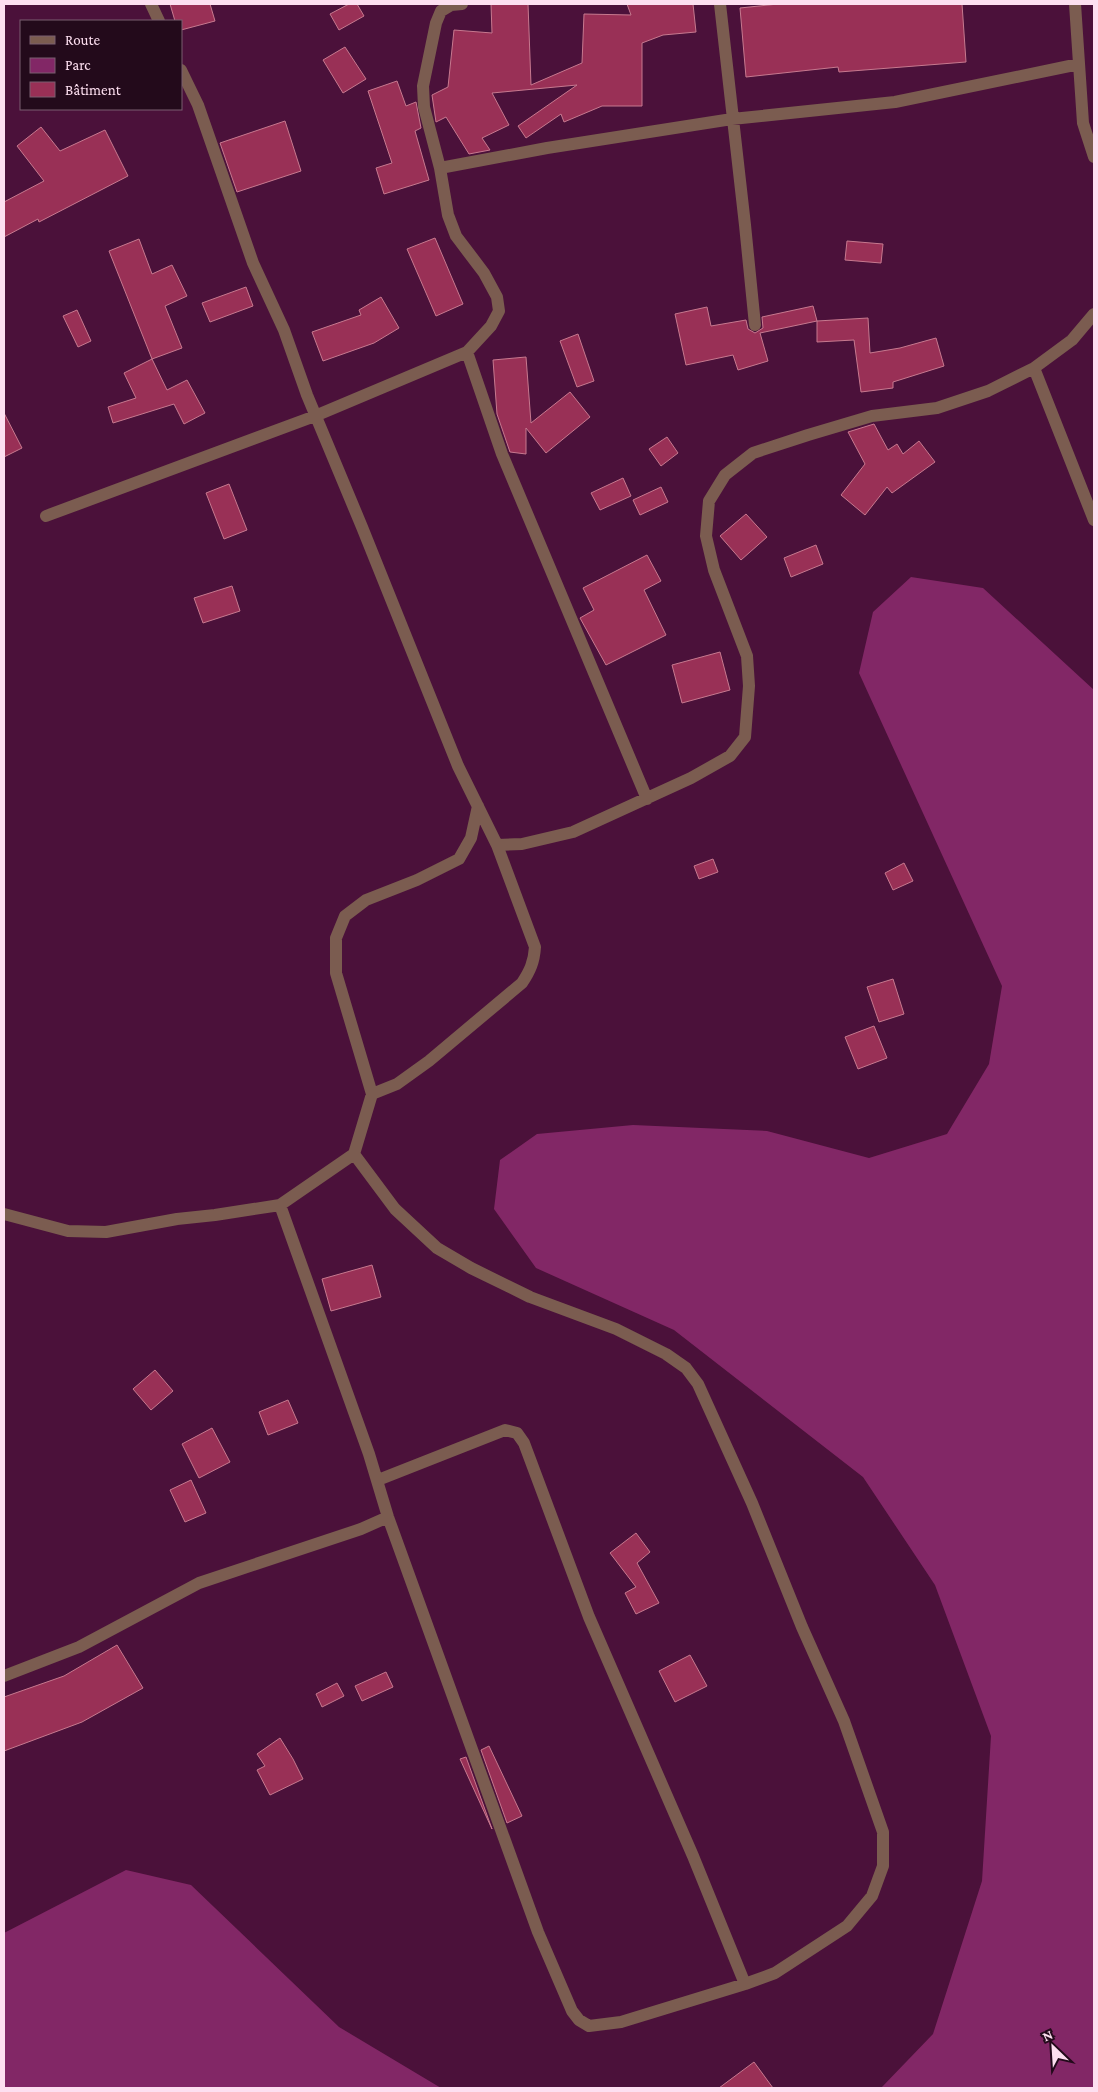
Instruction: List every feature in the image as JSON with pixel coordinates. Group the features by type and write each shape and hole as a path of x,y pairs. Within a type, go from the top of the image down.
{"street":[{"path":"151,4 159,20"},
{"path":"46,516 316,416 467,352 492,326 499,311 497,297 484,273 456,236 448,215 440,168 424,107 423,86 436,23 441,11 452,5 462,4"},
{"path":"720,4 732,119 746,224 755,325"},
{"path":"1075,4 1083,123 1094,157"},
{"path":"440,168 547,148 732,119 895,102 1080,64"},
{"path":"182,72 198,105 253,263 284,330 316,416 458,766 497,845 535,947 534,960 529,973 522,983 429,1061 397,1084 372,1094"},
{"path":"497,845 522,844 573,832 691,778 730,756 745,737 749,686 746,656 714,570 706,536 709,501 725,474 753,452 872,416 937,408 988,391 1034,368 1072,340 1094,314"},
{"path":"467,352 502,454 647,799"},
{"path":"1034,368 1094,520"},
{"path":"4,1214 68,1231 106,1232 177,1219 280,1205 354,1154 372,1094 336,973 336,938 345,916 366,900 418,880 459,859 471,838 478,806"},
{"path":"280,1205 378,1480 388,1518 538,1932 576,2016 589,2026 621,2022 745,1984 775,1972 811,1951 847,1926 872,1896 883,1866 883,1832 844,1721 802,1627 752,1503 698,1384 686,1368 666,1354 616,1329 530,1296 471,1268 437,1248 395,1209 354,1154"},
{"path":"378,1480 505,1430 517,1433 524,1443 589,1616 689,1847 745,1984"},
{"path":"4,1676 79,1647 199,1583 388,1518"}],"green space":[{"path":"911,577 983,588 1094,690 1094,2088 881,2088 933,2034 982,1881 991,1736 935,1585 863,1477 674,1330 536,1268 494,1209 500,1160 537,1134 633,1125 767,1131 869,1158 947,1134 989,1064 1002,986 859,673 873,612"},
{"path":"126,1870 191,1885 339,2027 441,2088 4,2088 4,1933"}],"building":[{"path":"170,4 210,4 215,21 182,30 182,20 175,20"},
{"path":"349,4 357,4 364,16 339,30 330,14"},
{"path":"491,4 528,4 531,85 582,63 584,14 631,15 627,4 693,4 696,32 663,35 642,43 642,106 602,106 564,122 561,114 526,138 518,126 577,85 492,93 509,125 482,138 490,150 469,154 446,117 436,122 432,95 448,87 454,30 492,33"},
{"path":"778,4 962,4 966,62 839,72 838,67 746,77 740,8"},
{"path":"345,47 366,79 343,93 323,60"},
{"path":"397,81 406,106 416,102 421,128 415,131 429,180 384,194 376,168 392,163 368,91"},
{"path":"285,121 301,171 237,192 220,143"},
{"path":"41,127 60,151 105,130 128,176 39,222 38,219 4,237 4,202 44,181 17,146"},
{"path":"435,238 463,304 436,316 407,249"},
{"path":"139,239 152,274 172,265 187,296 165,306 182,348 152,359 109,251"},
{"path":"847,241 883,244 881,263 845,260"},
{"path":"246,287 253,306 210,322 202,303"},
{"path":"381,297 399,328 374,343 323,361 312,332 361,315 359,310"},
{"path":"813,306 817,321 760,333 768,361 738,370 733,355 686,365 675,314 707,307 711,326 746,320 748,329 755,333 763,328 762,317"},
{"path":"77,310 91,341 78,347 63,316"},
{"path":"868,318 870,353 900,348 936,338 944,366 893,382 893,388 861,392 854,340 817,342 817,321"},
{"path":"578,334 594,381 577,387 560,341"},
{"path":"526,357 531,423 570,392 590,417 546,453 526,428 526,454 510,452 497,414 493,360"},
{"path":"152,359 167,390 187,380 205,413 184,424 174,404 113,423 108,407 136,398 124,373"},
{"path":"4,413 22,448 4,457"},
{"path":"874,424 888,450 897,444 903,454 919,441 935,462 892,493 887,487 865,515 841,495 865,464 848,432"},
{"path":"667,437 678,453 661,466 649,449"},
{"path":"623,478 631,496 600,510 591,493"},
{"path":"229,484 247,530 224,539 206,493"},
{"path":"661,487 668,502 640,515 633,500"},
{"path":"746,514 767,537 741,560 720,536"},
{"path":"816,545 823,564 791,577 784,558"},
{"path":"647,555 661,581 644,590 666,635 606,665 580,618 594,610 583,588"},
{"path":"232,586 240,611 203,623 194,598"},
{"path":"720,652 730,690 682,703 672,665"},
{"path":"713,859 718,872 699,879 694,866"},
{"path":"904,863 913,881 893,890 885,873"},
{"path":"893,979 904,1014 879,1022 867,987"},
{"path":"874,1026 887,1058 858,1069 845,1037"},
{"path":"372,1265 381,1297 331,1311 322,1279"},
{"path":"155,1370 173,1391 151,1410 133,1389"},
{"path":"288,1400 298,1423 268,1435 259,1412"},
{"path":"212,1428 230,1462 199,1478 182,1444"},
{"path":"191,1480 206,1513 185,1522 170,1490"},
{"path":"636,1533 650,1552 637,1563 659,1603 636,1614 625,1593 636,1587 610,1553"},
{"path":"117,1645 143,1688 82,1722 4,1751 4,1697 64,1676"},
{"path":"690,1655 707,1686 675,1702 659,1671"},
{"path":"386,1672 393,1687 362,1701 355,1686"},
{"path":"337,1683 344,1696 322,1707 316,1694"},
{"path":"280,1738 303,1779 270,1795 257,1770 265,1766 257,1754"},
{"path":"489,1746 522,1816 507,1823 481,1750"},
{"path":"466,1757 492,1829 460,1759"},
{"path":"754,2062 773,2088 719,2088"}]}
